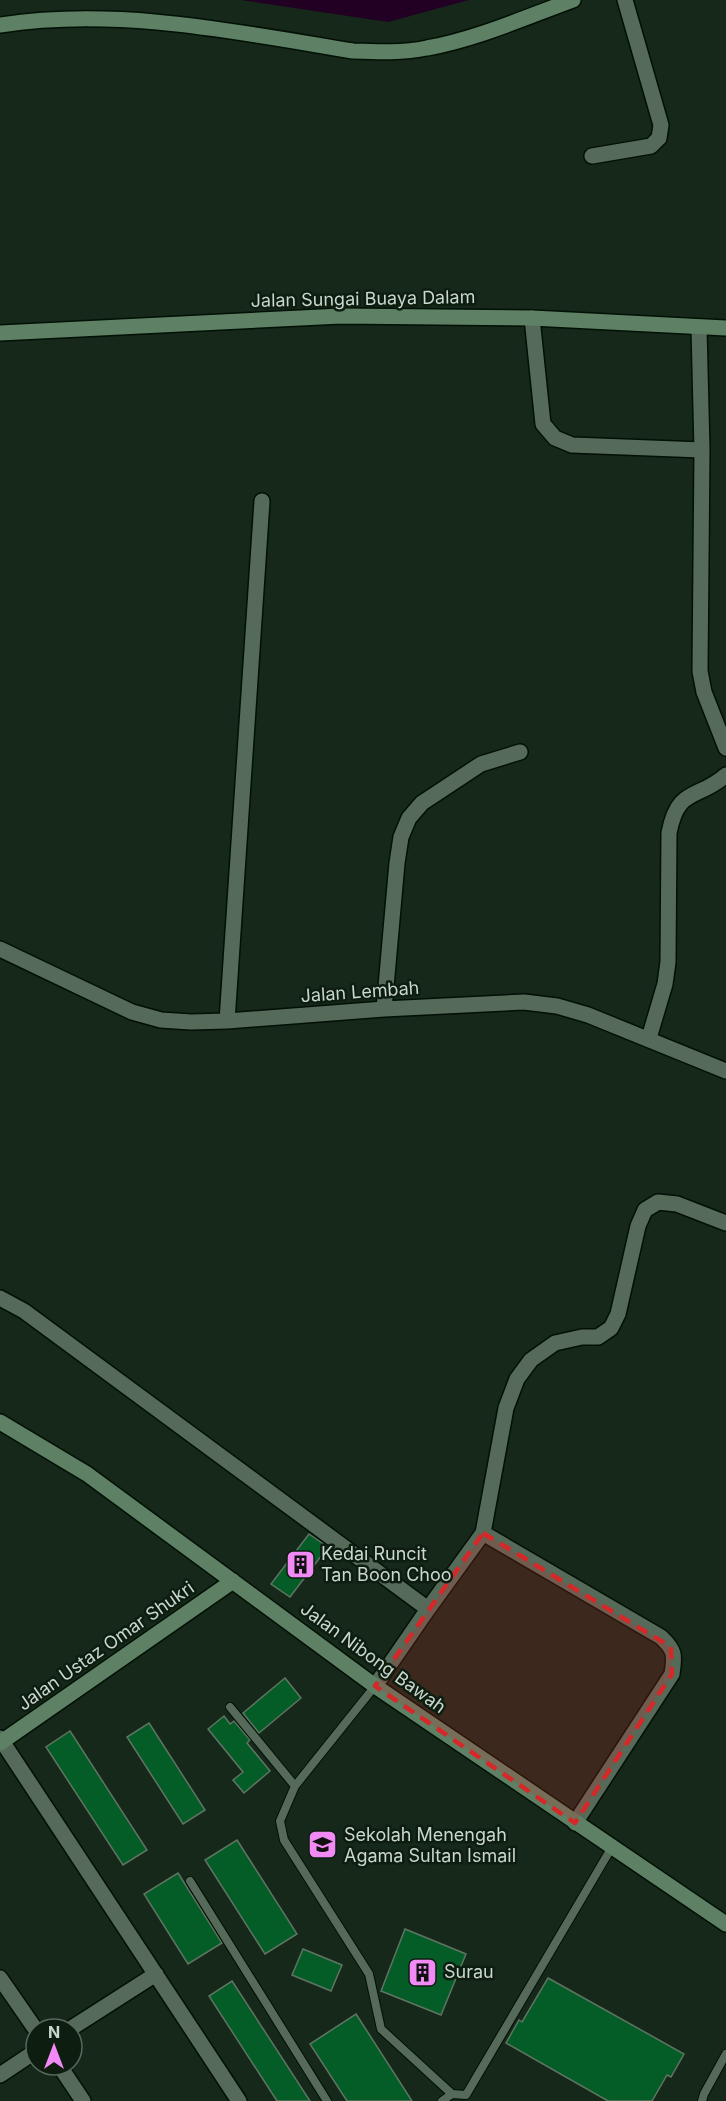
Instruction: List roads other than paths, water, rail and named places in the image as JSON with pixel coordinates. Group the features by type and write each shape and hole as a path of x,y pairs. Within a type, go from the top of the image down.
{"main road":[{"path":"0,25 21,21 91,18 168,23 353,51 382,52 427,48 476,34 573,0"},
{"name":"Jalan Sungai Buaya Dalam","path":"0,333 340,316 532,318 726,328"},
{"name":"Jalan Nibong Bawah","path":"0,1422 87,1474 375,1686 575,1823 724,1918"},
{"name":"Jalan Ustaz Omar Shukri","path":"1,1741 233,1581"}],"street":[{"path":"592,156 651,146 659,138 661,125 625,0"},
{"path":"532,318 543,424 555,438 572,445 702,450"},
{"path":"699,328 702,450 700,671 704,692 726,748"},
{"path":"227,1021 262,501"},
{"path":"384,1009 397,863 401,837 409,818 422,803 481,764 520,752"},
{"path":"649,1038 665,984 668,962 669,833 672,816 681,802 726,775"},
{"name":"Jalan Lembah","path":"0,949 132,1012 161,1020 191,1023 384,1009 524,1002 557,1006 649,1038 726,1071"},
{"path":"375,1686 483,1533 506,1408 517,1379 531,1360 555,1343 582,1337 598,1337 611,1329 618,1314 638,1227 645,1210 658,1202 677,1204 726,1222"},
{"path":"0,1298 24,1311 428,1609"},
{"path":"483,1533 661,1637 671,1647 675,1659 672,1674 575,1823"},
{"path":"1,1741 239,2101"},
{"path":"84,2020 156,1974"},
{"path":"0,1978 27,2017"},
{"path":"0,2074 24,2059"},
{"path":"67,2077 83,2101"}],"lane":[{"path":"375,1686 296,1786 280,1821 284,1840 369,1974 381,2029 452,2094 466,2095 612,1847"},
{"path":"230,1707 296,1786"},
{"path":"190,1881 327,2101"},
{"path":"702,2101 726,2054"},
{"path":"442,2101 452,2094"}],"place":[{"name":"Kedai Runcit Tan Boon Choo","path":"300,1564"},
{"name":"Sekolah Menengah Agama Sultan Ismail","path":"323,1845"},
{"name":"Surau","path":"423,1972"}]}
